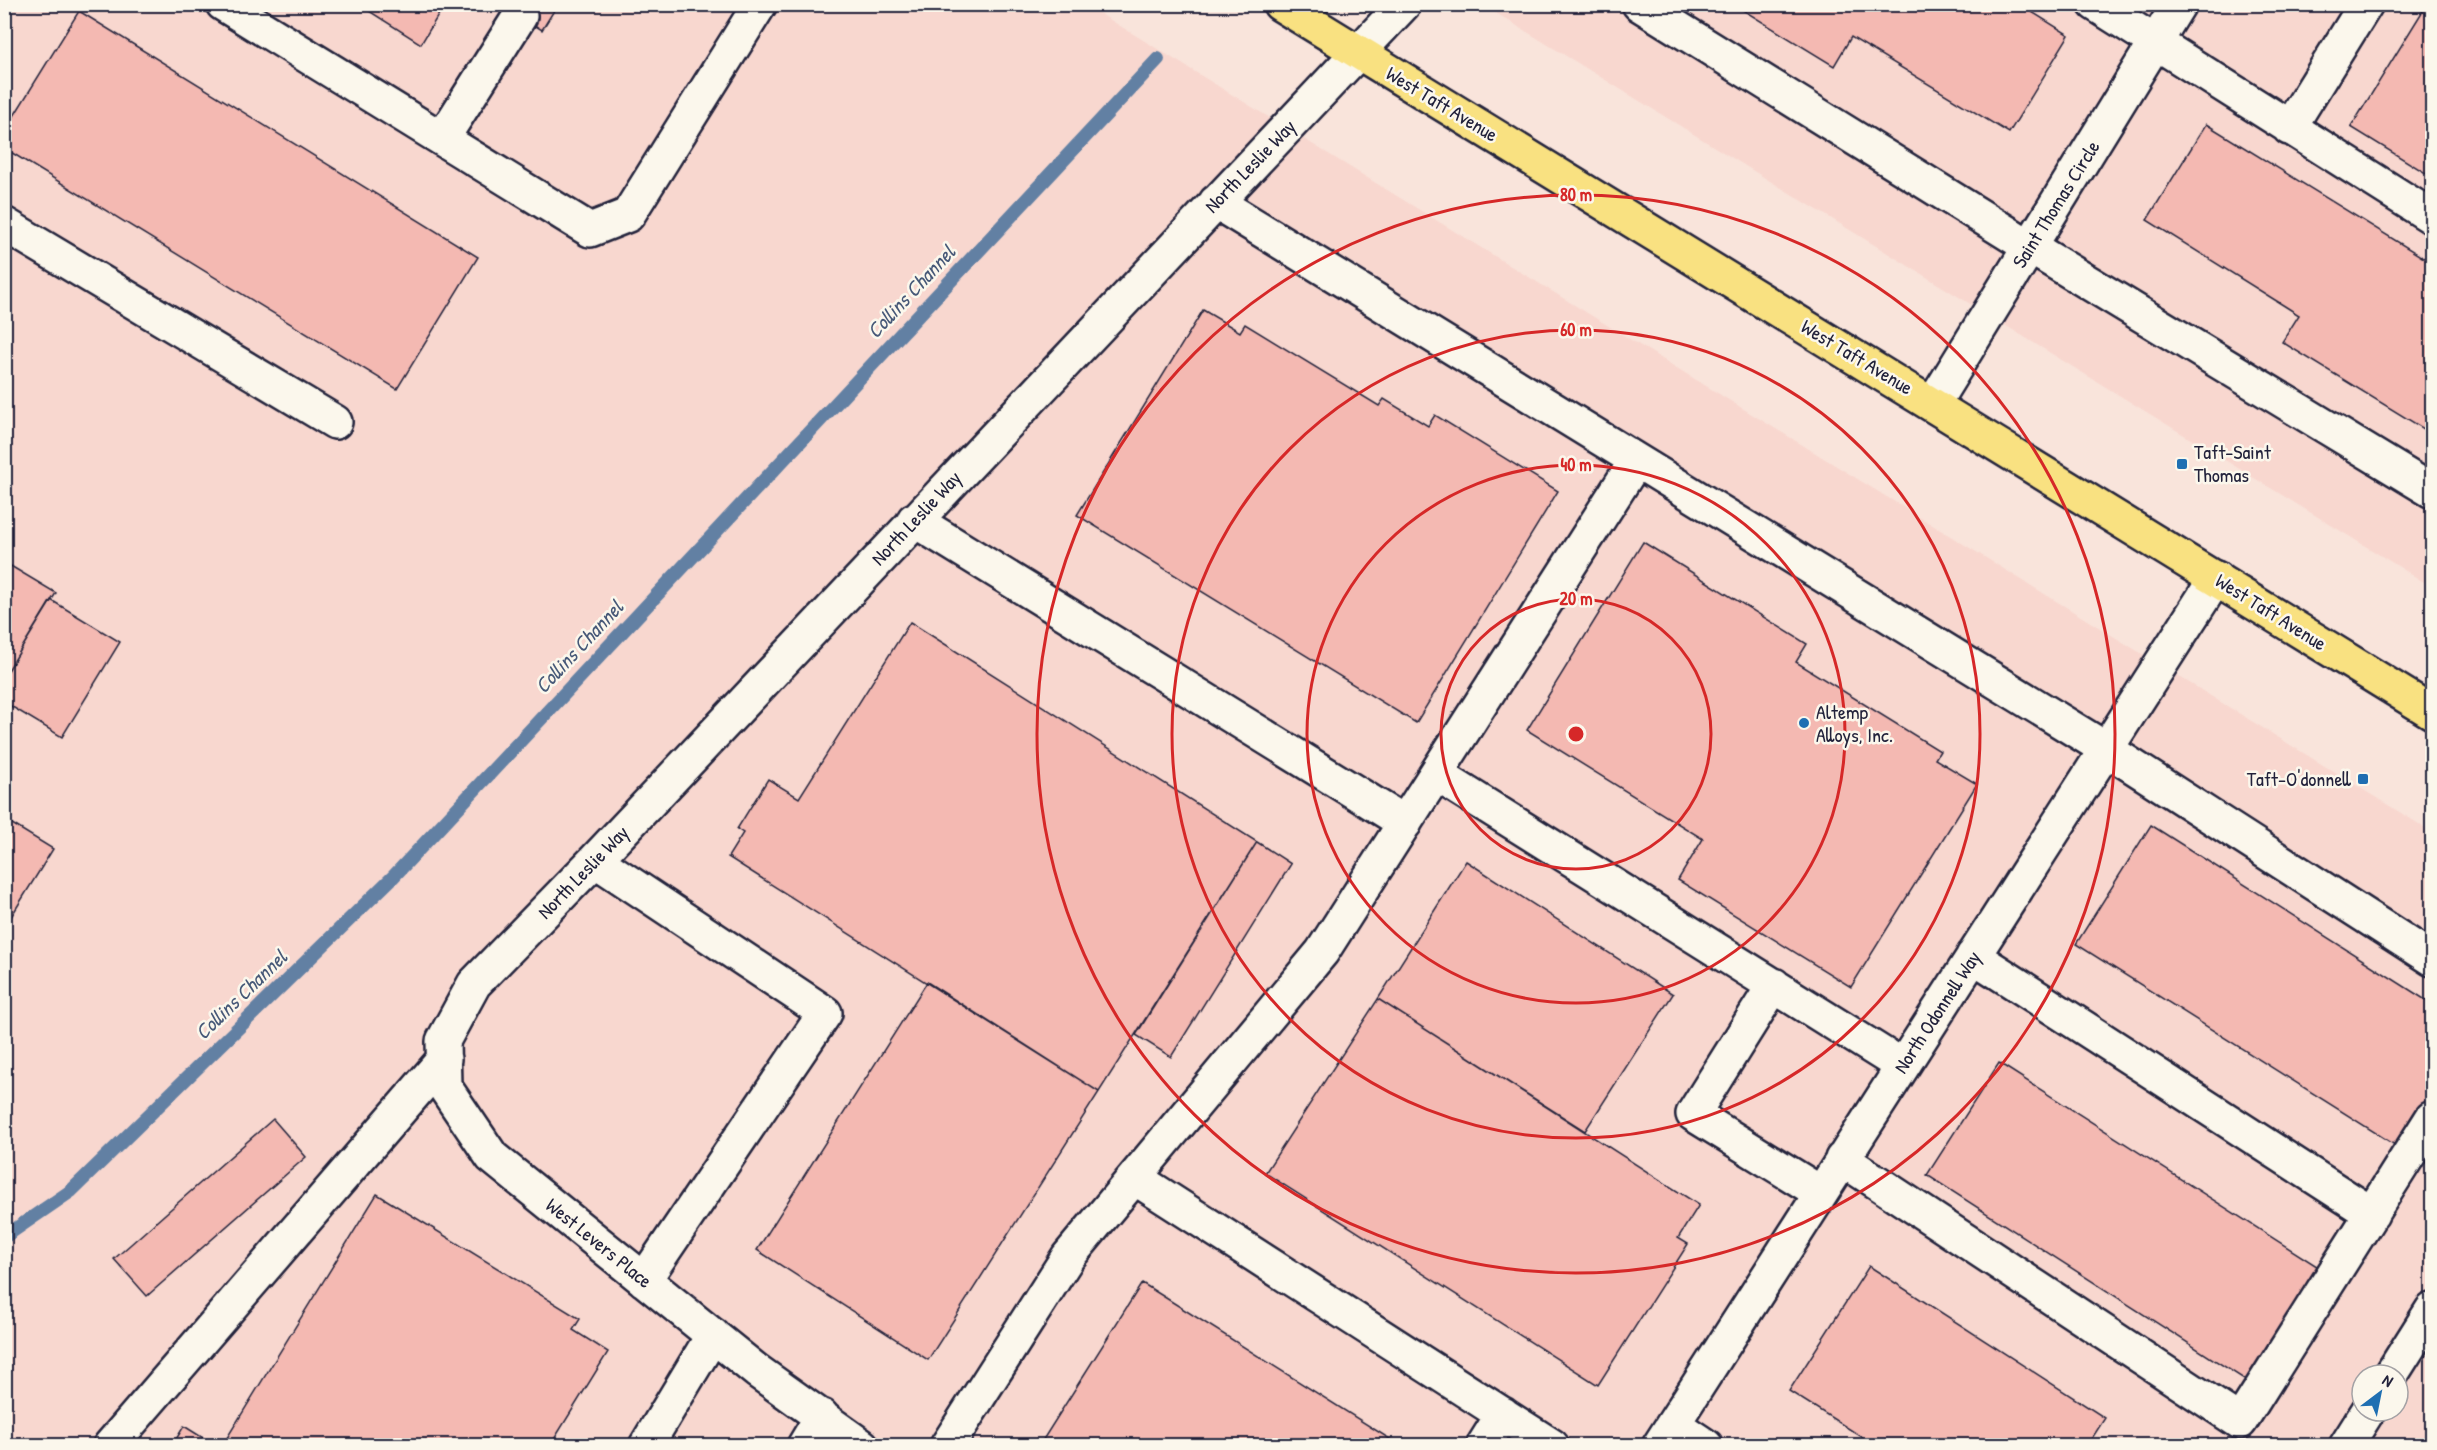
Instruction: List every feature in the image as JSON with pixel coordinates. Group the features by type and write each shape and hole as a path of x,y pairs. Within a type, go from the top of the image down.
{"main road":[{"name":"West Taft Avenue","path":"1280,4 2433,712"}],"street":[{"path":"223,4 590,230 628,215 760,4"},
{"name":"North Leslie Way","path":"474,984 595,860 1404,4"},
{"path":"1639,4 2030,247 2433,491"},
{"path":"2095,4 2433,217"},
{"name":"Saint Thomas Circle","path":"1933,404 2179,4"},
{"path":"2289,128 2366,4"},
{"path":"442,139 520,16"},
{"path":"1216,202 2106,749 2433,959"},
{"path":"4,224 335,422"},
{"path":"947,1446 1068,1257 1322,952 1636,461"},
{"path":"914,520 1405,823"},
{"name":"North Odonnell Way","path":"1666,1435 2216,578"},
{"path":"1436,774 1902,1066"},
{"path":"595,860 825,1013 644,1280"},
{"path":"1973,956 2372,1214"},
{"name":"West Levers Place","path":"474,984 443,1041 444,1086 492,1157 713,1335 862,1446"},
{"path":"1774,985 1693,1114 1821,1192"},
{"path":"110,1446 444,1059"},
{"path":"1842,1159 2240,1422 2433,1118"},
{"path":"1135,1178 1552,1446"},
{"path":"2399,1363 2433,1310"},
{"path":"646,1446 713,1335"},
{"path":"1483,1446 1503,1414"},
{"path":"804,1446 822,1416"},
{"path":"2346,1446 2360,1423"},
{"path":"1666,1435 1706,1446"}],"shaded area":[{"path":"5,5 1086,5 2432,832 2432,1445 5,1446"},
{"path":"1483,5 2432,5 2432,587"}],"building":[{"path":"358,4 445,4 421,44"},
{"path":"501,4 558,4 542,30"},
{"path":"1733,4 2019,4 2069,35 2009,133 1851,37 1834,66"},
{"path":"2427,4 2432,4 2432,177 2351,127"},
{"path":"79,11 478,257 397,389 4,148 4,132"},
{"path":"2206,124 2432,263 2432,434 2282,342 2299,315 2147,220"},
{"path":"1203,310 1240,332 1245,324 1379,406 1384,399 1428,426 1435,415 1558,491 1416,723 1077,515"},
{"path":"1643,542 1807,644 1796,662 1940,751 1935,759 1977,784 1851,987 1678,880 1703,839 1527,730"},
{"path":"4,562 56,593 4,677"},
{"path":"51,600 120,642 62,737 4,702 4,677"},
{"path":"910,622 1257,842 1099,1092 728,857 743,833 737,829 768,779 799,798"},
{"path":"4,819 53,849 4,928"},
{"path":"2151,825 2432,1004 2432,1092 2398,1147 2076,944"},
{"path":"1257,842 1291,864 1171,1057 1136,1035"},
{"path":"1466,861 1673,994 1585,1131 1378,999"},
{"path":"927,982 1099,1092 928,1360 757,1250"},
{"path":"1378,999 1699,1205 1678,1238 1688,1244 1598,1385 1265,1173"},
{"path":"1999,1063 2320,1268 2247,1381 1927,1175"},
{"path":"273,1119 306,1157 147,1296 114,1259"},
{"path":"377,1194 580,1319 573,1330 608,1352 550,1446 222,1446"},
{"path":"1869,1266 2105,1418 2087,1446 1864,1446 1862,1437 1789,1391"},
{"path":"1142,1283 1401,1446 1039,1446"},
{"path":"184,1426 216,1446 172,1446"}],"waterway":[{"name":"Collins Channel","path":"4,1237 71,1191 393,877 1158,59"}],"place":[{"name":"Taft-Saint Thomas","path":"2182,464"},
{"name":"Altemp Alloys, Inc.","path":"1804,723"},
{"name":"Taft-O'donnell","path":"2363,779"}]}
